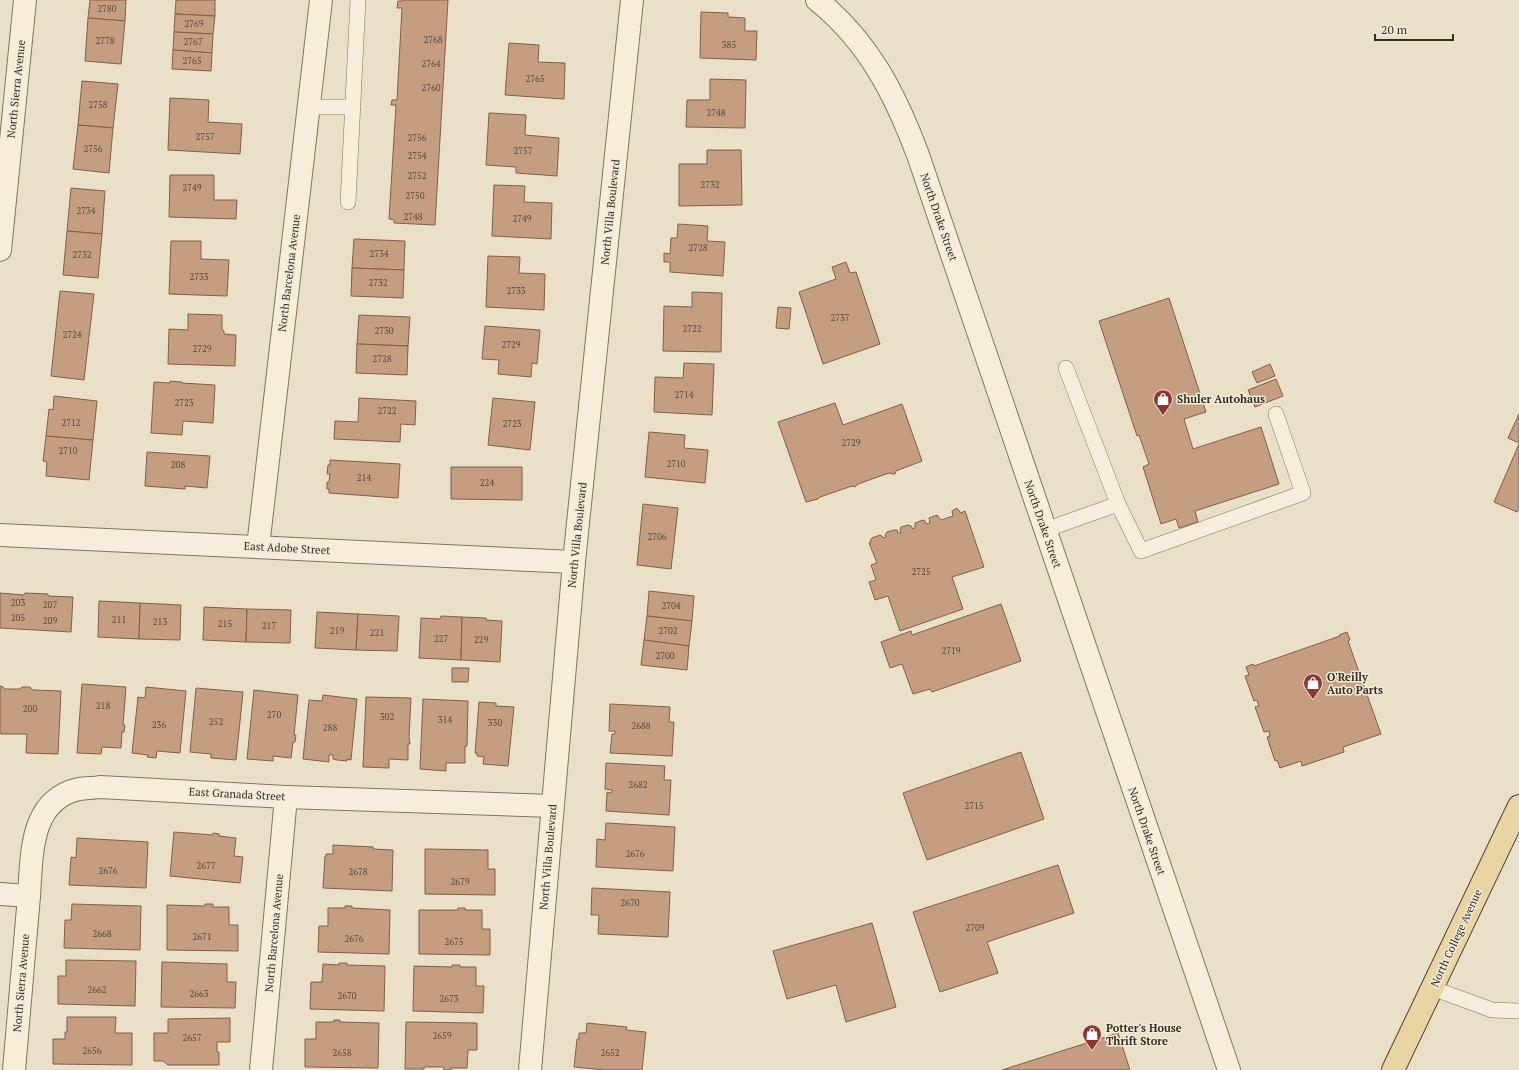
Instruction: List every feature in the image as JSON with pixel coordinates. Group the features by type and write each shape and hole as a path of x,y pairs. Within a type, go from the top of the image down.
{"main road":[{"name":"North College Avenue","path":"1393,1070 1519,806"}],"street":[{"name":"North Sierra Avenue","path":"0,250 25,0"},
{"name":"North Barcelona Avenue","path":"258,547 321,0"},
{"name":"North Villa Boulevard","path":"530,1070 574,562 632,0"},
{"name":"North Drake Street","path":"817,0 852,34 873,60 904,119 921,163 1229,1070"},
{"name":"East Adobe Street","path":"0,535 574,562"},
{"name":"East Granada Street","path":"29,896 34,840 42,815 56,799 78,789 100,787 286,797 552,806"},
{"name":"North Barcelona Avenue","path":"262,1070 286,797"},
{"path":"0,894 29,896"},
{"name":"North Sierra Avenue","path":"14,1070 29,896"}],"lane":[{"path":"348,202 358,0"},
{"path":"309,107 353,107"},
{"path":"1066,368 1118,504 1142,551 1303,492 1276,414"},
{"path":"1045,530 1118,504"},
{"path":"1432,988 1492,1010 1519,1011"}],"building":[{"path":"90,0 126,0 125,21 88,18"},
{"path":"176,0 215,0 215,16 175,14"},
{"path":"448,0 435,225 394,223 394,220 389,219 396,105 391,105 392,100 397,100 402,8 397,8 398,1"},
{"path":"701,12 728,13 728,17 745,18 745,31 757,31 756,60 700,58"},
{"path":"175,14 215,16 213,34 174,32"},
{"path":"88,18 125,21 121,64 85,61"},
{"path":"174,32 213,34 212,53 173,50"},
{"path":"509,43 539,45 538,62 565,63 564,99 505,95"},
{"path":"173,50 212,53 211,71 172,69"},
{"path":"710,79 746,80 745,128 686,127 687,100 710,100"},
{"path":"82,81 118,84 113,128 78,125"},
{"path":"170,98 209,100 208,122 242,124 240,154 168,150"},
{"path":"489,113 526,115 525,135 559,138 557,176 516,173 516,167 486,165"},
{"path":"78,125 113,128 109,173 73,169"},
{"path":"707,150 741,150 742,205 679,206 679,164 707,164"},
{"path":"170,175 214,175 214,200 237,200 236,219 169,217"},
{"path":"494,185 525,186 524,202 552,203 551,239 492,236"},
{"path":"71,188 105,191 102,234 67,231"},
{"path":"678,224 708,226 707,241 725,242 723,276 670,272 670,262 664,262 664,253 670,254 671,238 677,238"},
{"path":"67,231 102,234 98,278 63,275"},
{"path":"354,239 405,241 404,270 352,268"},
{"path":"171,241 201,241 201,259 229,260 227,296 169,294"},
{"path":"488,256 520,257 519,273 545,274 544,310 486,307"},
{"path":"846,262 850,273 856,272 880,344 823,364 799,292 836,279 832,267"},
{"path":"352,268 404,270 403,298 351,296"},
{"path":"60,291 94,294 84,380 51,376"},
{"path":"692,292 722,293 721,352 663,351 664,306 692,307"},
{"name":"Shuler Autohaus","path":"1169,298 1206,412 1184,419 1193,449 1261,427 1279,484 1195,511 1198,522 1179,528 1176,519 1161,524 1143,467 1149,464 1139,435 1137,436 1099,321"},
{"path":"778,307 791,308 789,329 776,328"},
{"path":"188,314 222,315 222,330 224,331 224,334 236,335 235,366 168,364 169,329 188,330"},
{"path":"359,315 410,317 408,346 357,344"},
{"path":"485,326 540,330 537,364 532,363 531,377 498,374 499,360 482,359"},
{"path":"357,344 408,346 407,375 356,373"},
{"path":"684,363 714,364 712,415 654,412 655,377 683,378"},
{"path":"1270,364 1275,376 1257,383 1252,372"},
{"path":"1276,379 1283,396 1255,407 1248,390"},
{"path":"170,381 215,385 213,423 183,421 182,435 151,433 154,382 170,383"},
{"path":"54,396 97,401 93,440 46,436 49,409 53,410"},
{"path":"359,398 416,401 415,425 401,424 400,442 334,439 335,421 358,422"},
{"path":"493,398 535,402 530,450 488,445"},
{"path":"835,403 843,425 902,404 922,461 896,471 895,474 889,473 858,484 855,487 852,486 806,502 778,422"},
{"path":"1519,414 1519,443 1508,438"},
{"path":"649,432 685,435 684,448 708,450 705,483 645,477"},
{"path":"46,436 93,440 89,480 46,476 47,462 43,461"},
{"path":"1519,444 1519,508 1517,512 1494,502"},
{"path":"147,452 210,456 207,488 185,486 185,489 145,486"},
{"path":"330,460 400,464 398,498 329,493 329,489 327,489 327,482 329,482 330,474 327,474"},
{"path":"451,467 522,467 522,500 451,499"},
{"path":"643,504 678,508 671,569 637,565"},
{"path":"957,508 961,513 965,511 984,567 952,577 963,609 900,631 888,596 875,600 869,582 876,580 871,565 877,563 869,543 871,543 870,541 872,538 880,535 883,538 886,537 885,535 887,532 897,530 898,533 901,533 901,527 908,525 913,529 915,528 915,523 923,520 926,524 930,523 929,518 937,515 941,520 953,516 952,511"},
{"path":"649,591 694,596 692,621 647,616"},
{"path":"0,593 24,595 25,593 48,594 48,596 73,597 71,632 0,628"},
{"path":"99,601 140,603 139,639 98,637"},
{"path":"140,603 181,605 180,640 139,639"},
{"path":"1001,604 1021,661 932,692 930,689 913,694 902,664 890,668 881,642 911,631 912,635"},
{"path":"204,607 247,609 246,642 203,640"},
{"path":"247,609 291,610 290,643 246,642"},
{"path":"317,612 358,614 356,650 315,648"},
{"path":"358,614 399,616 397,651 356,650"},
{"path":"441,616 462,617 461,660 419,658 421,618 440,619"},
{"path":"647,616 692,621 689,646 644,640"},
{"path":"462,617 486,618 486,620 502,621 500,662 461,660"},
{"name":"O'Reilly Auto Parts","path":"1347,632 1350,640 1348,641 1381,734 1343,747 1344,752 1302,766 1301,761 1280,768 1277,760 1275,761 1267,737 1270,736 1269,731 1264,732 1255,707 1259,706 1257,700 1254,701 1245,676 1249,675 1246,667 1253,664 1254,666 1340,636 1339,635"},
{"path":"644,640 689,646 687,670 641,665"},
{"path":"452,668 469,668 468,682 452,682"},
{"path":"82,684 126,687 123,725 125,725 124,732 122,732 121,748 102,747 101,754 77,753"},
{"path":"0,686 5,689 30,687 33,690 61,691 58,754 26,753 27,734 0,733"},
{"path":"146,687 186,691 180,753 157,751 156,758 147,757 148,755 132,753 138,697 145,698"},
{"path":"196,688 243,692 236,760 211,758 211,754 190,752"},
{"path":"254,690 298,695 294,735 296,735 295,742 293,742 291,758 273,756 273,761 247,759"},
{"path":"323,695 357,699 351,760 347,759 347,761 333,759 333,755 329,755 329,762 303,759 309,700 322,701"},
{"path":"366,697 411,698 410,744 408,744 408,760 389,759 389,768 363,767"},
{"path":"423,699 468,701 465,763 446,763 446,771 420,769"},
{"path":"479,702 496,703 496,706 514,707 508,766 483,764 484,757 477,756 477,753 475,753"},
{"path":"610,704 670,707 669,722 674,722 672,756 610,753 612,734 615,734 615,731 609,731"},
{"path":"1021,752 1044,819 927,860 903,793"},
{"path":"606,763 665,766 664,780 671,780 669,815 606,811 607,792 611,793 612,790 605,789"},
{"path":"606,823 675,827 673,871 596,867 597,839 605,840"},
{"path":"174,832 213,835 213,833 219,834 219,836 236,838 234,856 243,857 240,883 170,876"},
{"path":"77,838 148,842 146,888 69,885 71,857 76,858"},
{"path":"333,845 373,847 373,849 393,850 392,891 323,888 325,856 326,854 333,854"},
{"path":"425,849 488,850 488,869 495,869 495,895 425,894"},
{"path":"1058,865 1074,913 987,942 998,973 940,992 913,912"},
{"path":"592,888 670,892 668,937 598,934 599,915 591,915"},
{"path":"72,904 141,906 140,950 64,948 65,920 71,920"},
{"path":"205,904 213,904 213,907 229,907 229,925 238,925 238,951 167,950 167,905 205,906"},
{"path":"345,906 352,906 352,908 390,910 389,954 318,952 319,926 328,926 328,908 345,908"},
{"path":"458,908 465,908 465,910 482,910 482,929 490,929 490,955 419,954 419,910 458,910"},
{"path":"872,923 896,1007 846,1022 836,985 787,999 773,951"},
{"path":"66,960 136,961 135,1006 58,1004 58,976 66,976"},
{"path":"162,962 227,964 227,982 236,982 235,1008 161,1007"},
{"path":"339,963 347,963 347,965 385,966 384,1011 310,1009 311,982 322,982 323,964 339,965"},
{"path":"452,965 460,965 460,967 476,967 476,986 484,986 483,1013 413,1011 414,966 452,967"},
{"path":"67,1017 116,1017 115,1033 132,1033 132,1065 53,1064 53,1039 65,1039 65,1032 67,1032"},
{"path":"230,1018 230,1042 217,1042 219,1065 168,1065 163,1061 154,1061 154,1033 168,1033 168,1019"},
{"path":"334,1020 340,1020 340,1022 379,1023 378,1068 305,1067 305,1039 316,1039 316,1022 334,1022"},
{"path":"406,1022 477,1023 477,1050 468,1050 467,1068 451,1068 451,1070 444,1070 444,1067 405,1069"},
{"path":"587,1023 627,1027 626,1030 646,1032 642,1070 606,1070 574,1067 577,1039 579,1039 579,1033 586,1033"},
{"name":"Potter's House Thrift Store","path":"1118,1033 1130,1070 1002,1070"}],"place":[{"name":"Shuler Autohaus","path":"1163,416"},
{"name":"O'Reilly Auto Parts","path":"1313,700"},
{"name":"Potter's House Thrift Store","path":"1092,1051"}]}
